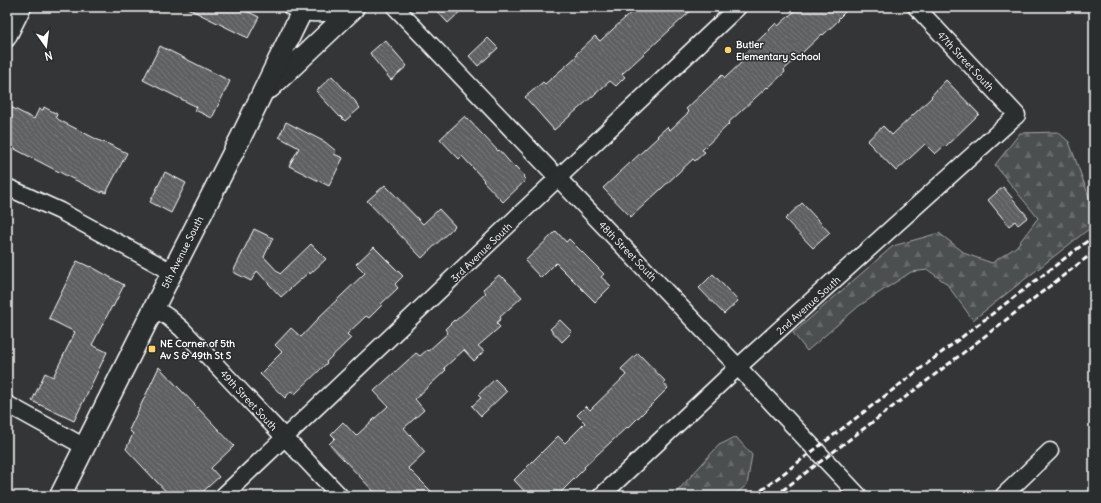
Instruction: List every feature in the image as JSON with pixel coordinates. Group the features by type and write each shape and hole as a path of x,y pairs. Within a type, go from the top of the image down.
{"street":[{"path":"7,39 23,7"},
{"name":"48th Street South","path":"395,7 859,496"},
{"name":"3rd Avenue South","path":"223,496 738,7"},
{"name":"47th Street South","path":"916,7 1017,116"},
{"path":"298,9 332,13 354,8"},
{"path":"261,96 354,8"},
{"name":"5th Avenue South","path":"60,496 261,96 298,9"},
{"name":"2nd Avenue South","path":"601,496 738,367 1017,116"},
{"path":"7,186 60,211 172,272"},
{"name":"49th Street South","path":"154,308 175,323 340,496"},
{"path":"7,404 85,447"},
{"path":"1003,496 1050,451"}],"green space":[{"path":"1058,132 1069,142 1091,202 1094,201 1094,225 973,320 946,283 928,270 911,272 859,306 807,351 793,333 893,246 939,233 966,254 992,263 1016,247 1038,218 995,165 1020,133"},
{"path":"736,437 752,455 747,485 733,496 673,496 719,445"}],"building":[{"path":"185,7 238,7 259,17 248,38"},
{"path":"433,7 465,7 448,23"},
{"path":"637,7 695,7 622,74 625,77 616,86 610,81 554,130 525,97 543,82 545,84 577,56 576,54 595,36 600,41"},
{"path":"799,7 850,7 838,19 839,20 784,70 785,72 728,123 729,124 702,150 705,152 695,161 693,159 631,217 603,188 667,127 670,130 689,112 686,109 722,75 725,78 743,61 740,58 776,23 778,26"},
{"path":"488,38 498,48 478,66 469,56"},
{"path":"385,40 407,66 391,80 370,53"},
{"path":"160,46 230,81 212,118 195,110 197,107 143,80"},
{"path":"332,76 360,108 345,121 316,91"},
{"path":"946,80 979,114 945,147 944,146 935,154 925,144 896,171 867,141 883,126 892,135 932,97 931,96"},
{"path":"7,105 34,119 39,109 43,110 44,107 57,114 56,117 59,120 127,153 106,193 102,191 102,193 71,178 7,145"},
{"path":"465,116 514,167 515,166 525,176 523,177 526,180 503,202 462,156 459,159 440,139"},
{"path":"286,122 325,142 336,151 334,154 343,158 329,186 289,166 299,148 279,137"},
{"path":"165,172 186,183 171,213 150,202"},
{"path":"385,185 423,224 439,209 455,226 422,258 367,201"},
{"path":"1003,187 1028,217 1018,225 1015,221 1009,226 988,200"},
{"path":"802,203 830,233 813,248 785,219"},
{"path":"254,229 273,238 264,257 280,274 311,244 326,259 281,297 257,271 251,281 233,272"},
{"path":"556,231 566,242 569,239 604,274 601,277 611,286 595,302 556,263 541,278 525,261"},
{"path":"374,247 403,276 395,284 398,288 369,318 366,316 347,334 351,338 326,362 327,363 295,394 291,391 285,398 260,374 282,352 275,345 291,328 301,337 318,318 365,273 356,264"},
{"path":"77,261 90,266 124,285 92,345 107,352 74,421 32,401 45,373 53,377 75,332 49,318"},
{"path":"713,274 738,301 724,314 699,288"},
{"path":"499,275 502,278 503,277 522,297 500,317 501,319 496,323 500,327 478,346 484,351 474,361 464,350 444,368 446,370 415,399 424,410 404,428 425,452 408,468 436,496 378,496 329,444 335,438 331,434 343,422 356,436 388,406 374,391 416,353 420,356 427,350 428,351 448,333 445,329 486,293 483,289"},
{"path":"560,320 572,332 562,342 550,329"},
{"path":"638,353 665,381 664,383 668,388 628,428 627,427 584,467 585,468 557,496 529,496 514,480 558,436 565,443 585,423 577,415 586,406 590,410 626,375 621,369"},
{"path":"159,367 234,446 211,468 219,477 198,496 170,496 126,449 133,434 129,430"},
{"path":"495,379 507,391 481,416 472,406 481,398 478,395"}],"railway":[{"path":"754,496 1094,236"},
{"path":"775,496 1094,252"}],"place":[{"name":"Butler Elementary School","path":"728,50"},
{"name":"NE Corner of 5th Av S & 49th St S","path":"152,349"}]}
